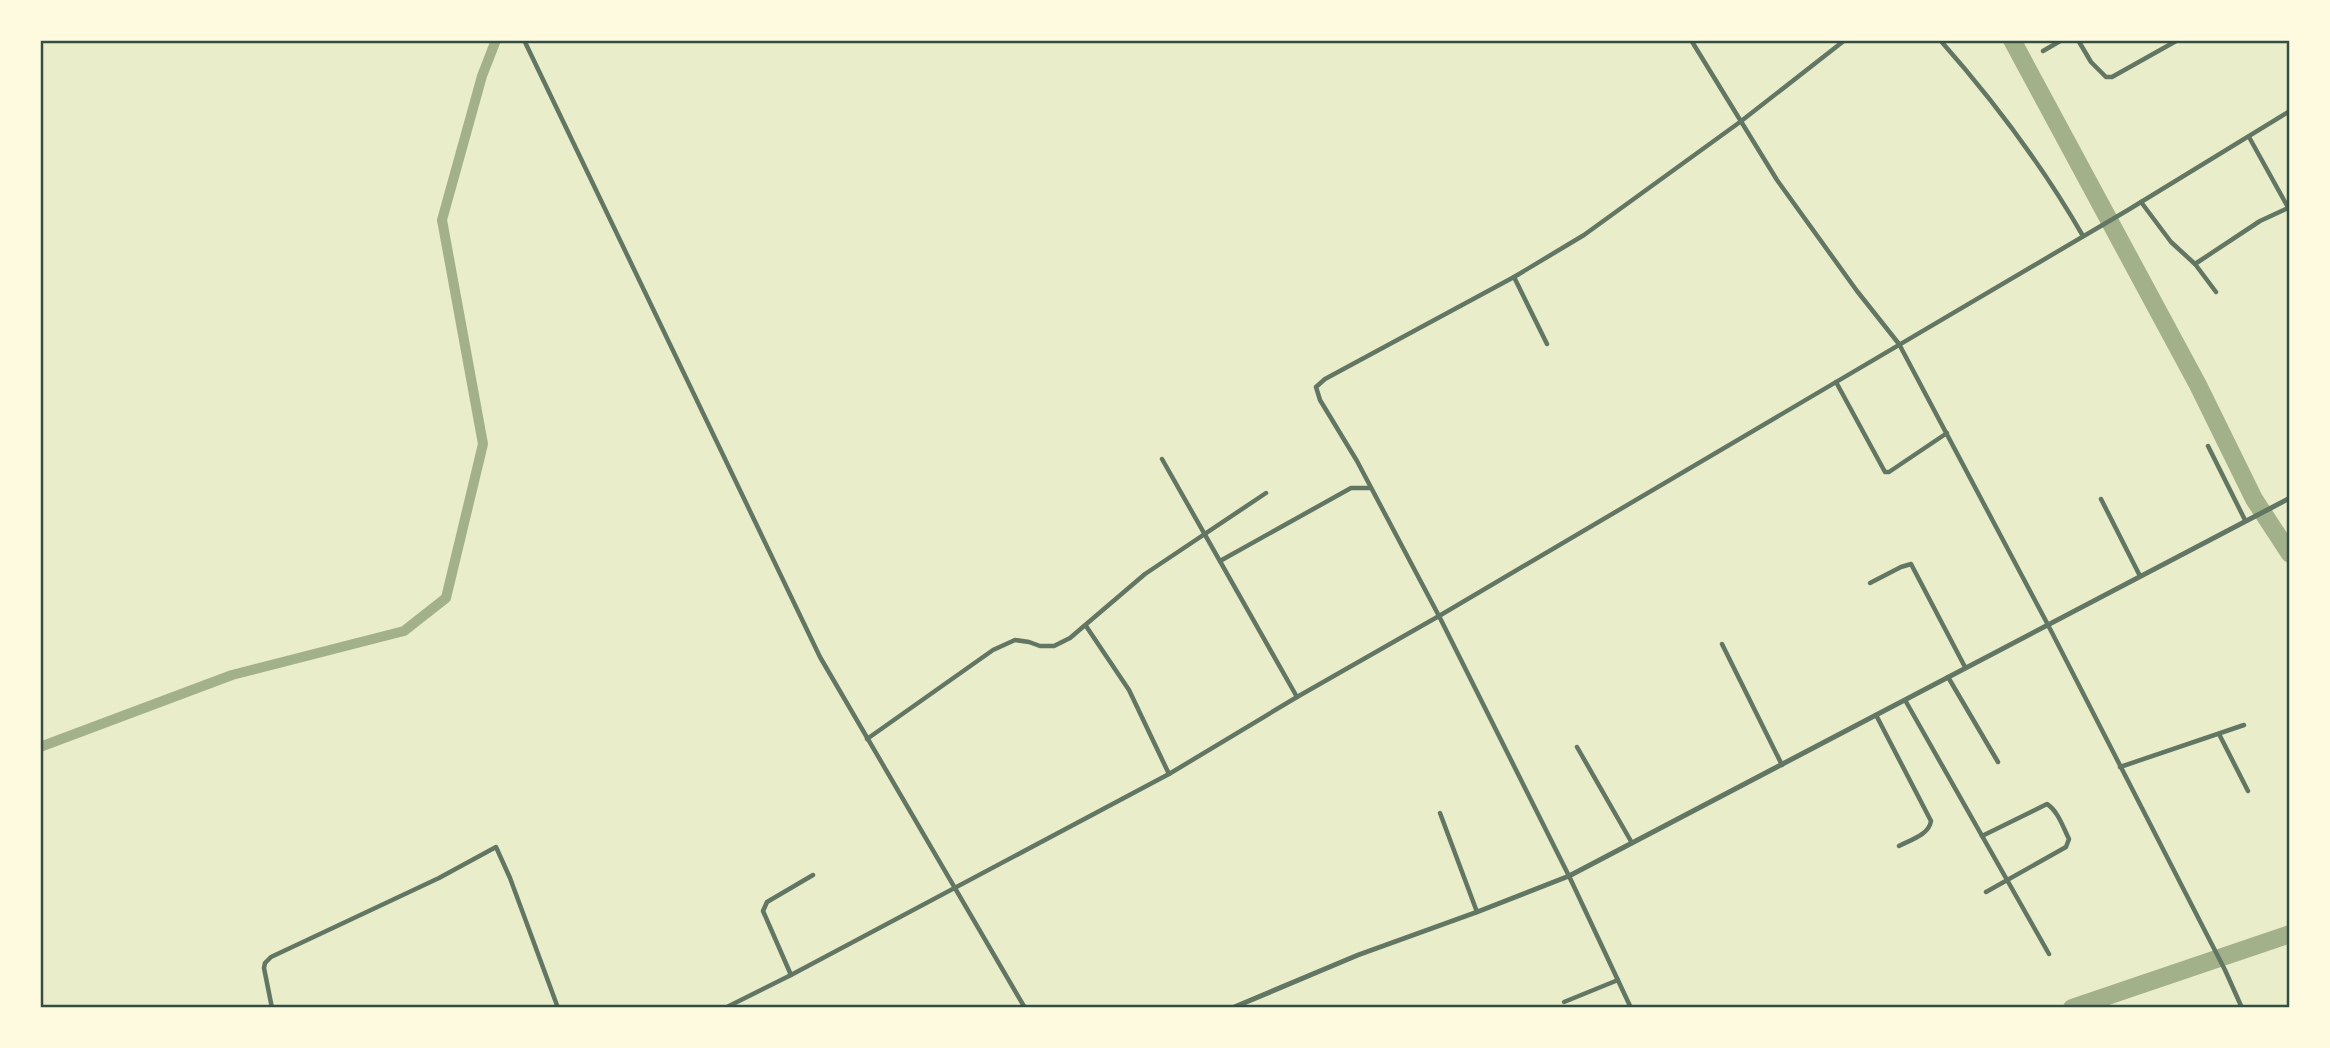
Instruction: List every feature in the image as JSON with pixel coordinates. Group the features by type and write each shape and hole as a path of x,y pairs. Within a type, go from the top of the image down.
{"street":[{"path":"524,40 820,657 1025,1008"},
{"path":"1691,40 1740,122 1813,230 1899,344 2048,623 2211,942 2241,1006 2232,1008"},
{"path":"1631,1008 1569,876 1439,616 1338,427 1320,400 1316,387 1325,379 1584,236 1740,122 1845,40"},
{"path":"1940,40 1969,72 2037,162 2082,236"},
{"path":"2043,51 2062,40"},
{"path":"2078,40 2091,62 2106,77 2112,78 2178,40"},
{"path":"725,1008 1169,774 2141,202 2290,111"},
{"path":"2195,264 2260,221 2289,209 2249,137"},
{"path":"2141,202 2171,242 2195,264 2216,292"},
{"path":"1514,277 1548,344"},
{"path":"1836,382 1885,472 1889,472 1947,433"},
{"path":"2208,446 2247,519"},
{"path":"1162,458 1297,697"},
{"path":"1220,562 1352,488 1371,488"},
{"path":"867,739 993,650 1015,640 1040,646 1054,646 1086,625 1145,574 1266,493"},
{"path":"1232,1008 1358,955 1569,876 2290,498"},
{"path":"2101,499 2140,576"},
{"path":"1870,583 1911,564 1965,667"},
{"path":"1086,625 1129,690 1169,774"},
{"path":"1722,645 1782,765"},
{"path":"1948,676 1998,762"},
{"path":"1904,699 2049,954"},
{"path":"1876,714 1930,816 1930,827 1926,831 1899,846"},
{"path":"2120,767 2244,725"},
{"path":"2219,734 2248,791"},
{"path":"1577,747 1633,844"},
{"path":"1982,836 2047,804 2051,806 2069,839 2066,847 1986,892"},
{"path":"1440,813 1478,912"},
{"path":"272,1008 264,968 271,957 428,884 496,847 558,1008"},
{"path":"791,975 763,911 767,902 813,875"},
{"path":"1564,1002 1618,980"}],"waterway":[{"path":"40,747 232,675 404,631 446,598 483,444 442,220 482,76 496,40"},
{"path":"2012,40 2198,385 2254,499 2290,554"},
{"path":"2072,1008 2290,934"}]}
